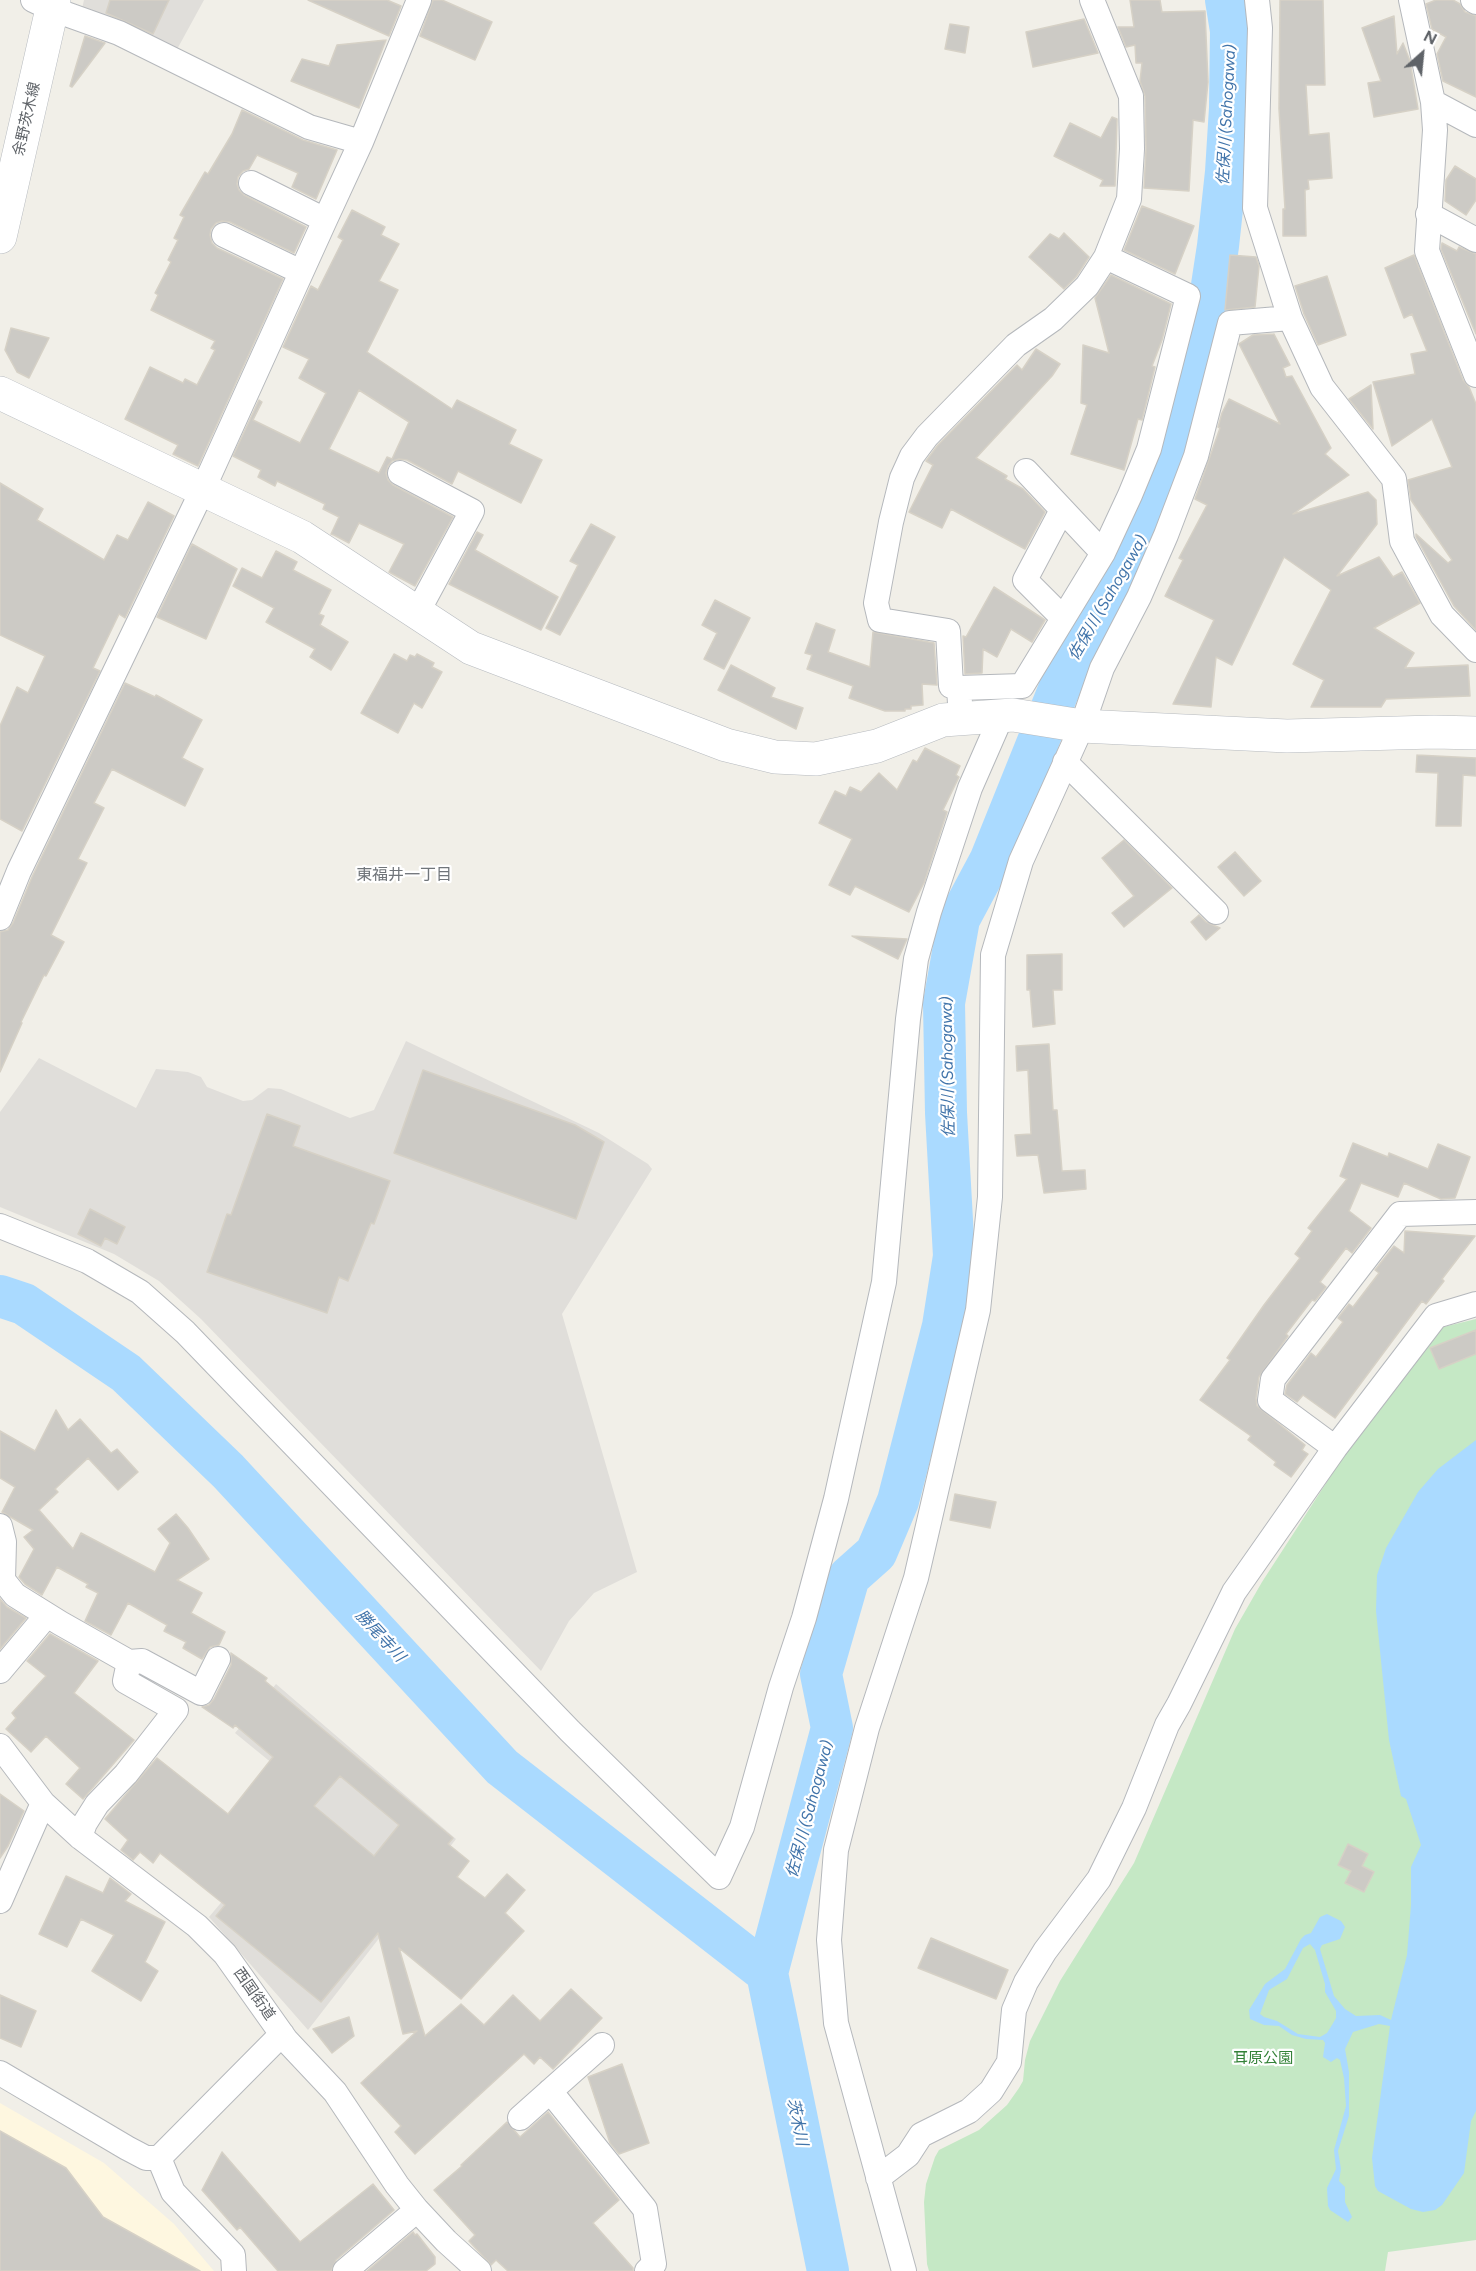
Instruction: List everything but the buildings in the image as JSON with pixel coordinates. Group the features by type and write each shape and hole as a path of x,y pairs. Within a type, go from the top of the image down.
{"street":[{"path":"0,918 24,861 202,489 326,220 361,142 419,0"},
{"path":"960,704 951,686 948,631 880,620 876,603 891,522 903,478 912,456 927,436 1016,345 1053,319 1087,286 1106,257 1129,199 1132,148 1131,96 1092,0"},
{"path":"1257,0 1260,28 1255,208 1290,318 1322,387 1394,479 1402,541 1442,615 1476,650"},
{"path":"1411,0 1433,102 1435,130 1427,251 1474,364"},
{"path":"47,3 119,33 309,127 361,142"},
{"name":"余野茨木線","path":"0,237 47,3"},
{"path":"1433,102 1476,125"},
{"path":"251,183 326,220"},
{"path":"1428,214 1476,240"},
{"path":"224,235 301,272"},
{"path":"0,393 302,537 471,648 726,745 775,757 816,759 877,746 943,720 960,704 1022,686 1102,553 1131,495 1149,449 1188,296 1106,257"},
{"path":"904,2271 836,2023 829,1940 836,1850 867,1728 916,1578 978,1310 990,1197 993,955 1021,861 1083,726 1102,668 1139,597 1166,535 1196,456 1230,323 1290,318"},
{"path":"1026,471 1102,553"},
{"path":"400,473 472,511 417,613"},
{"path":"1062,510 1024,580 1062,618"},
{"path":"960,704 1008,715 1083,726 1287,736 1476,733"},
{"path":"0,1226 87,1261 140,1292 185,1332 570,1731 719,1877 742,1827 781,1687 804,1618 836,1499 884,1282 908,1019 916,959 970,788 1008,715"},
{"path":"1065,762 1216,912"},
{"path":"1335,1448 1270,1400 1273,1379 1400,1214 1476,1212"},
{"path":"878,2178 908,2155 921,2135 969,2111 991,2091 1010,2062 1014,2010 1026,1982 1045,1951 1099,1879 1134,1808 1167,1725 1233,1592 1335,1448 1436,1316 1476,1304"},
{"path":"0,1526 4,1542 3,1580 15,1595 47,1615 129,1662 142,1661 201,1693 218,1659"},
{"path":"0,1671 47,1615"},
{"path":"80,1837 85,1823 97,1804 126,1774 176,1710 125,1681 129,1662"},
{"name":"西国街道","path":"0,1746 43,1803 80,1837 197,1926 225,1954 286,2040 335,2092 397,2185 417,2210 479,2271"},
{"path":"0,1901 43,1803"},
{"path":"0,2073 146,2158 159,2158 282,2034"},
{"path":"520,2118 602,2044"},
{"path":"550,2091 645,2209 654,2264 647,2271"},
{"path":"159,2158 172,2192 233,2255 234,2271"},
{"path":"345,2271 417,2210"}],"shaded area":[{"path":"84,0 204,0 175,53 81,13"},
{"path":"406,1041 599,1133 648,1164 652,1169 562,1314 637,1572 594,1593 569,1621 541,1671 201,1319 159,1281 114,1254 0,1207 0,1112 39,1058 136,1108 156,1069 188,1072 201,1077 207,1087 243,1101 252,1100 268,1088 281,1089 350,1118 374,1110"},
{"path":"276,1684 456,1839 308,2030 209,1917 311,1795 235,1733"},
{"path":"0,2103 104,2163 174,2224 214,2271 0,2271"}],"green space":[{"name":"耳原公園","path":"1476,1319 1476,2240 1388,2252 1385,2271 929,2271 924,2202 926,2184 935,2157 939,2150 979,2130 1007,2105 1023,2081 1030,2041 1060,1981 1134,1863 1235,1629 1262,1582 1343,1457 1435,1329"}],"water":[{"path":"1476,1440 1476,2111 1471,2121 1464,2173 1442,2205 1435,2210 1423,2212 1411,2209 1378,2191 1375,2186 1372,2158 1390,2026 1379,2024 1353,2032 1345,2049 1349,2072 1349,2116 1338,2151 1341,2169 1339,2181 1345,2187 1345,2202 1352,2217 1348,2222 1330,2210 1327,2188 1336,2169 1334,2150 1346,2106 1340,2060 1337,2058 1331,2062 1323,2057 1325,2043 1323,2040 1306,2039 1292,2035 1279,2026 1264,2025 1250,2019 1249,2010 1265,1984 1285,1969 1301,1939 1311,1933 1320,1917 1327,1914 1341,1921 1345,1927 1340,1939 1322,1945 1320,1949 1334,1996 1345,2009 1356,2016 1380,2015 1391,2020 1407,1955 1411,1867 1421,1845 1406,1799 1401,1796 1389,1740 1376,1611 1377,1575 1386,1548 1418,1492 1438,1469","holes":["1310,1944 1315,1950 1325,1984 1325,1992 1336,2011 1336,2018 1332,2025 1327,2033 1320,2037 1298,2034 1260,2014 1269,1990 1287,1979 1303,1948"]}],"waterway":[{"name":"佐保川 (Sahogawa)","path":"828,2271 767,1973 832,1728 821,1674 849,1577 876,1553 898,1501 943,1326 954,1256 946,1113 944,1003 959,919 990,861 1068,667 1132,561 1154,516 1175,464 1193,387 1207,318 1226,172 1231,31 1226,0"},
{"name":"勝尾寺川","path":"0,1296 24,1304 126,1373 228,1471 502,1767 767,1973"}],"district":[{"name":"東福井一丁目","path":"404,875"}],"water label":[{"name":"茨木川","path":"797,2122"}]}
